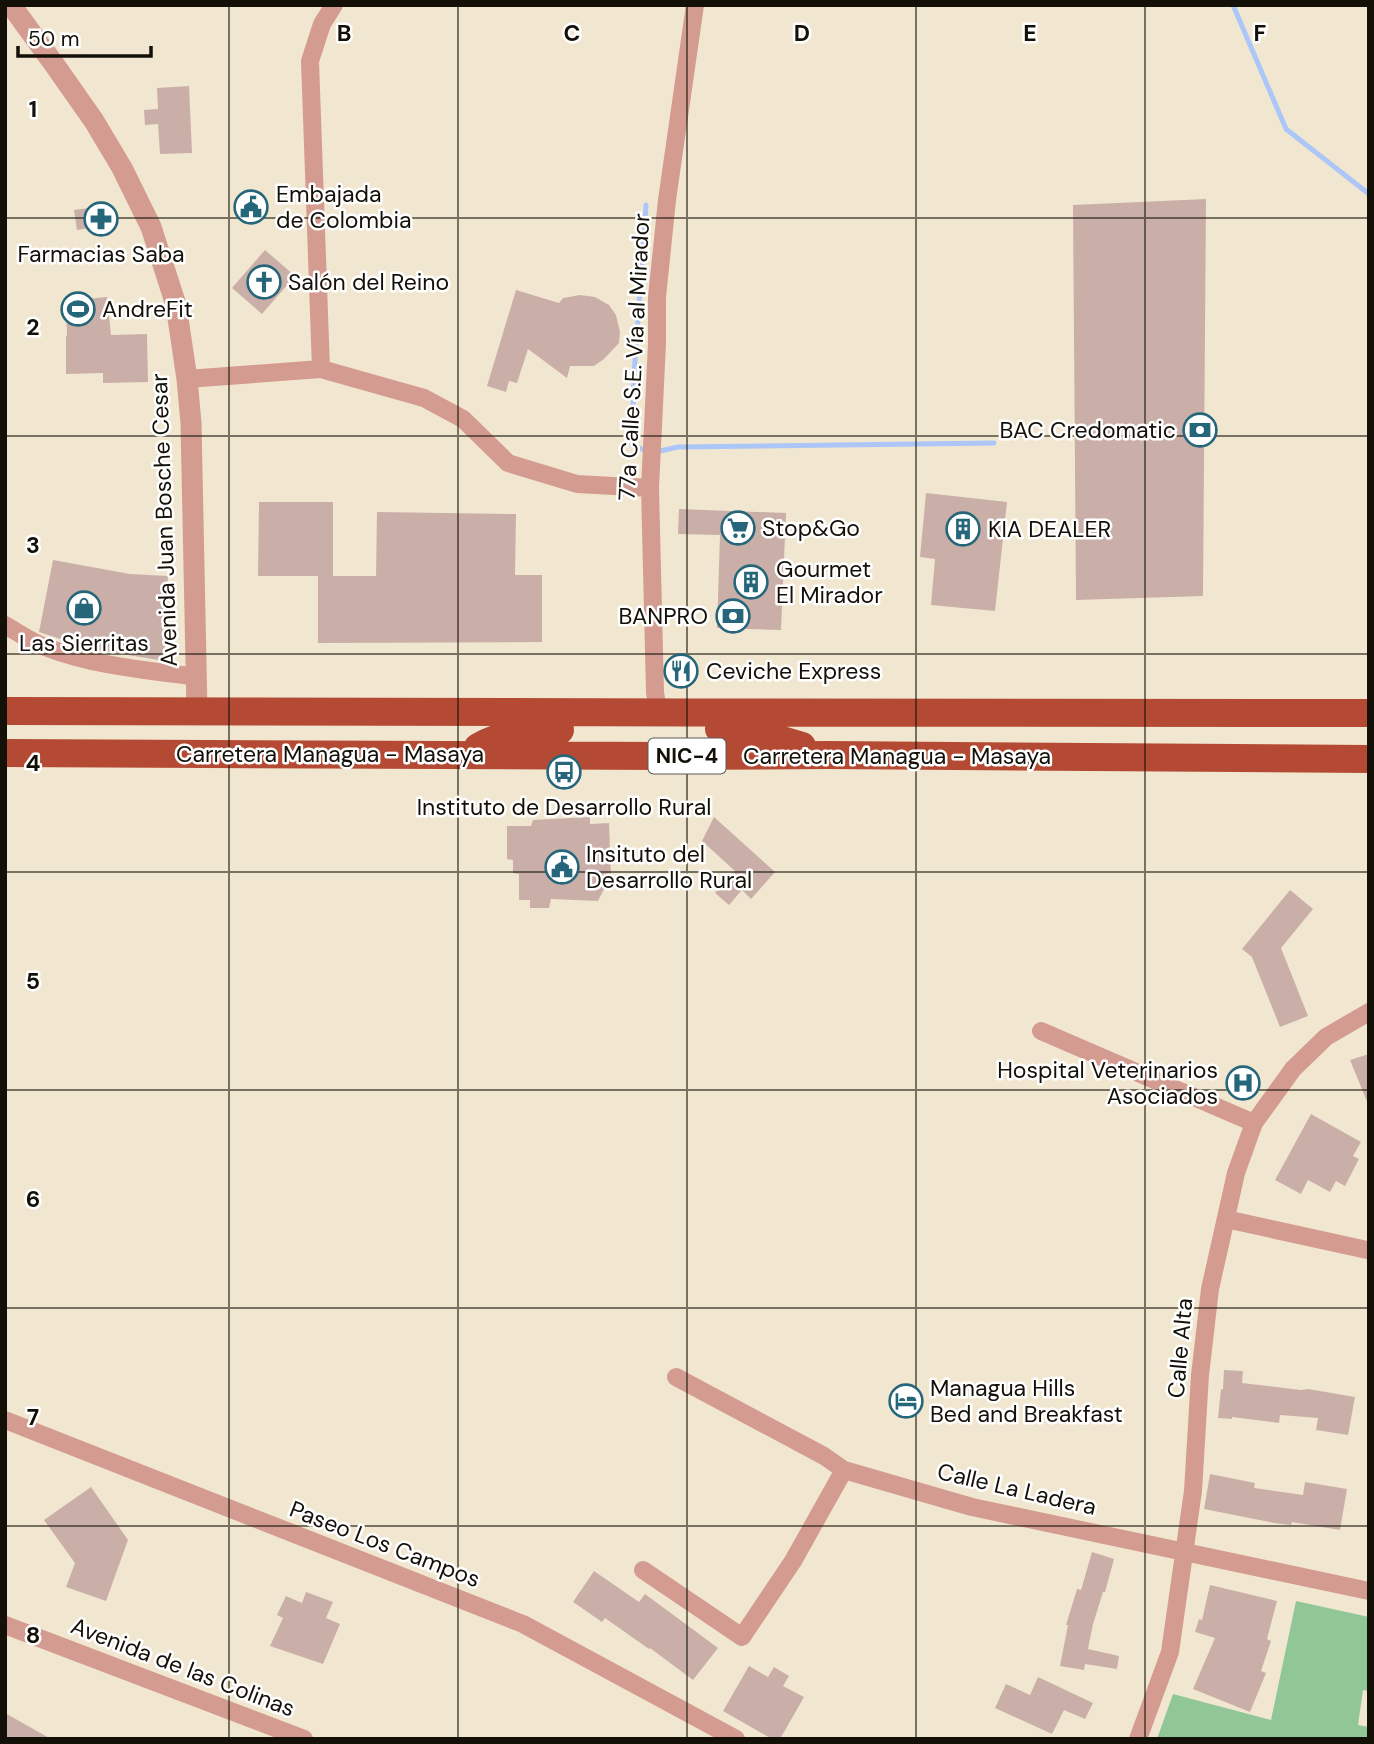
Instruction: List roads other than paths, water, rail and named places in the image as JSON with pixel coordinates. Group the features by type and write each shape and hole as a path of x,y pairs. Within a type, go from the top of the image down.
{"highway":[{"name":"Carretera Managua - Masaya","path":"5,711 1369,713"},
{"path":"466,755 486,742 531,730 629,727 658,713 673,726 748,730 828,755"},
{"name":"Carretera Managua - Masaya","path":"5,753 1369,759"}],"street":[{"name":"Avenida Juan Bosche Cesar","path":"10,5 94,121 122,168 151,227 176,305 191,423 197,711"},
{"path":"321,369 310,61 322,24 334,5"},
{"name":"77a Calle S.E. Vía al Mirador","path":"658,713 655,692 650,488 657,297 667,200 695,5"},
{"path":"187,379 321,369 424,398 463,419 508,463 577,484 650,488"},
{"path":"5,625 46,648 89,661 197,677"},
{"name":"Calle Alta","path":"1139,1739 1170,1652 1193,1491 1200,1375 1210,1289 1236,1173 1254,1123 1293,1069 1326,1037 1369,1012"},
{"path":"1041,1031 1254,1123"},
{"path":"1226,1219 1367,1250"},
{"name":"Calle La Ladera","path":"676,1377 824,1456 844,1470 972,1507 1369,1591"},
{"name":"Paseo Los Campos","path":"5,1420 523,1624 736,1739"},
{"path":"643,1570 742,1637 793,1561 844,1470"},
{"name":"Avenida de las Colinas","path":"5,1625 304,1739"}],"waterway":[{"path":"1233,5 1286,129 1369,194"},
{"path":"646,205 632,445 651,453 678,447 994,443"}],"place":[{"name":"Embajada de Colombia","path":"251,207"},
{"name":"Farmacias Saba","path":"101,219"},
{"name":"Salón del Reino","path":"264,282"},
{"name":"AndreFit","path":"78,309"},
{"name":"BAC Credomatic","path":"1200,430"},
{"name":"Stop&Go","path":"738,528"},
{"name":"KIA DEALER","path":"963,529"},
{"name":"Gourmet El Mirador","path":"751,582"},
{"name":"Las Sierritas","path":"84,608"},
{"name":"BANPRO","path":"733,616"},
{"name":"Ceviche Express","path":"681,671"},
{"name":"Instituto de Desarrollo Rural","path":"564,772"},
{"name":"Insituto del Desarrollo Rural","path":"562,867"},
{"name":"Hospital Veterinarios Asociados","path":"1243,1083"},
{"name":"Managua Hills Bed and Breakfast","path":"906,1401"}]}
